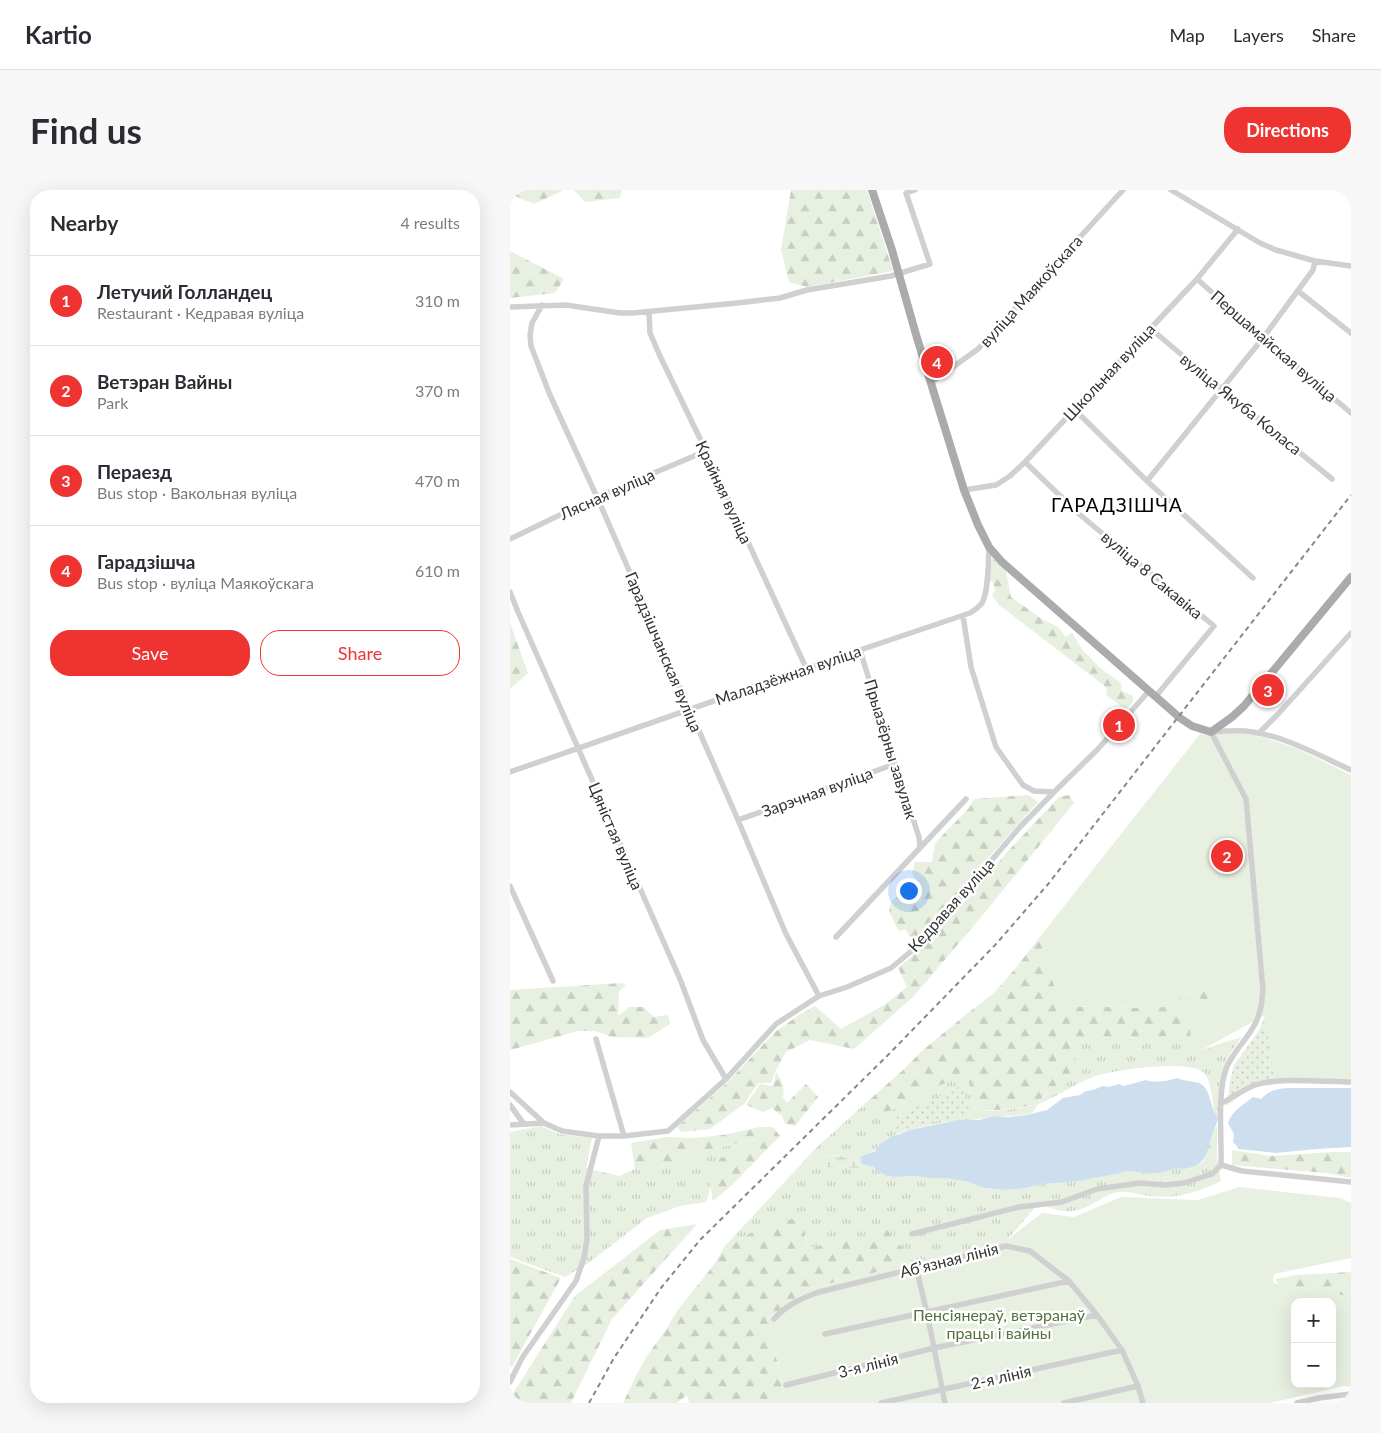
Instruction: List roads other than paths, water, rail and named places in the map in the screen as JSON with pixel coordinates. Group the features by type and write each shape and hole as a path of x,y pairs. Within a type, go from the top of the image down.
{"main road":[{"path":"872,190 964,490 989,547 1002,562 1180,718 1192,726 1211,732 1232,717 1244,706 1351,577"}],"street":[{"path":"510,307 566,305 620,313 649,312 780,298 807,290 899,274 930,264 906,193 915,190"},
{"name":"вуліца Маякоўскага","path":"932,382 978,349 1123,190"},
{"path":"1171,190 1260,243 1276,250 1315,261 1351,266"},
{"name":"Школьная вуліца","path":"964,490 996,485 1010,476 1025,462 1197,279 1238,229"},
{"path":"1147,480 1263,338 1313,270 1315,261"},
{"name":"Першамайская вуліца","path":"1197,279 1351,413"},
{"path":"1298,291 1351,332"},
{"name":"Гарадзішчанская вуліца","path":"542,306 532,324 530,335 531,346 550,395 738,820 786,934 819,996"},
{"name":"Крайняя вуліца","path":"649,312 650,333 660,356 807,670"},
{"name":"вуліца Якуба Коласа","path":"1150,328 1332,479"},
{"path":"1074,409 1252,578"},
{"name":"Лясная вуліца","path":"510,539 597,498 706,451"},
{"name":"вуліца 8 Сакавіка","path":"1025,462 1080,514 1214,626 1156,696"},
{"name":"Маладзёжная вуліца","path":"510,772 963,616 976,609 982,602 985,592 989,547"},
{"name":"Цяністая вуліца","path":"510,592 680,979 703,1040 726,1079"},
{"path":"963,616 971,667 996,747 1023,785 1034,791 1054,792"},
{"path":"1259,733 1349,640 1351,633"},
{"name":"Прыазёрны завулак","path":"860,650 919,837 920,848"},
{"name":"Кедравая вуліца","path":"544,1123 562,1131 598,1136 624,1136 668,1131 726,1079 776,1024 819,996 847,987 891,968 909,953 931,931 1020,827 1098,750 1149,691"},
{"path":"912,1234 1019,1207 1062,1202 1097,1189 1124,1184 1165,1185 1184,1183 1212,1174 1221,1165 1221,1104 1227,1068 1236,1051 1255,1024 1262,1001 1263,990 1246,799 1211,732 1244,730 1259,733 1306,749 1351,770"},
{"name":"Зарэчная вуліца","path":"738,820 895,764"},
{"path":"836,937 966,798"},
{"path":"510,886 553,981"},
{"path":"596,1040 624,1136"},
{"path":"1221,1104 1246,1089 1267,1083 1284,1081 1351,1082"},
{"path":"510,1092 544,1123"},
{"path":"510,1105 524,1124"},
{"path":"510,1125 544,1123"},
{"path":"510,1382 522,1358 576,1281 580,1271 587,1239 586,1186 598,1136"},
{"path":"1221,1165 1242,1171 1351,1182"},
{"name":"Абʼязная лінія","path":"774,1318 796,1301 819,1292 1006,1246 1030,1251 1069,1281 1097,1315 1122,1350 1138,1386 1143,1403"},
{"path":"916,1267 945,1403"},
{"path":"825,1334 1069,1281"},
{"name":"3-я лінія","path":"786,1385 934,1348 1097,1315"},
{"name":"2-я лінія","path":"881,1403 1122,1350"},
{"path":"1064,1403 1138,1386"},
{"path":"1297,1403 1351,1394"}],"water":[{"path":"1177,1078 1198,1083 1205,1087 1215,1114 1218,1117 1204,1159 1197,1165 1185,1169 1157,1173 1125,1172 1073,1182 1042,1184 1006,1190 984,1188 969,1182 945,1178 887,1176 877,1171 874,1167 862,1164 860,1158 874,1152 880,1144 892,1136 909,1130 958,1120 979,1120 995,1116 1027,1115 1047,1110 1063,1098 1080,1095 1086,1091 1103,1086 1109,1087 1119,1084 1124,1086 1146,1080 1162,1081"},
{"path":"1288,1088 1351,1088 1351,1147 1276,1153 1238,1149 1233,1142 1234,1134 1228,1123 1232,1115 1253,1097 1261,1099 1273,1090"}],"railway":[{"path":"589,1403 614,1358 661,1288 700,1240 890,1053 997,943 1049,883 1351,495"}],"place":[{"name":"Гарадзішча","path":"937,362"},
{"name":"Пераезд","path":"1268,690"},
{"name":"Летучий Голландец","path":"1119,725"},
{"name":"Ветэран Вайны","path":"1227,856"}],"district":[{"name":"ГАРАДЗІШЧА","path":"1117,505"}],"park label":[{"name":"Пенсіянераў, ветэранаў працы і вайны","path":"999,1324"}]}
